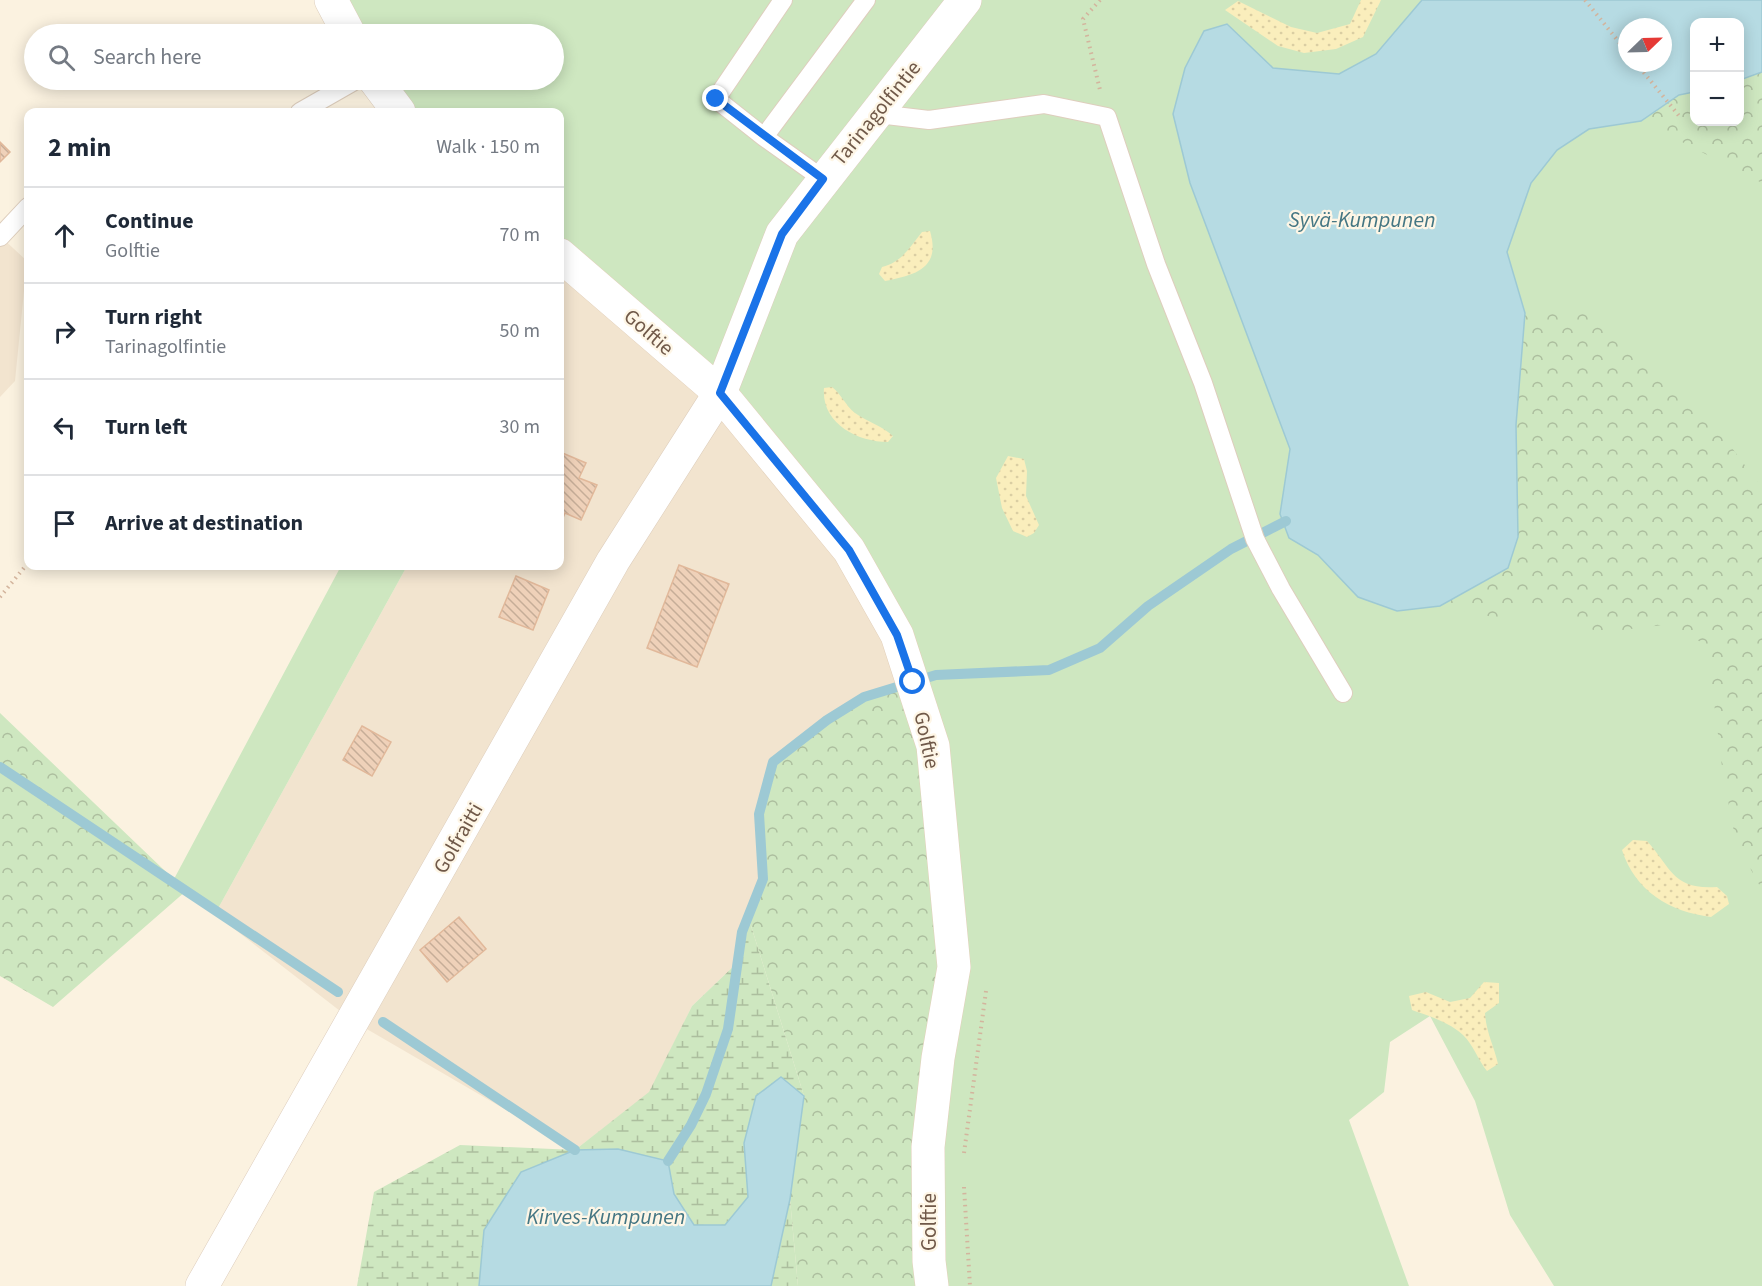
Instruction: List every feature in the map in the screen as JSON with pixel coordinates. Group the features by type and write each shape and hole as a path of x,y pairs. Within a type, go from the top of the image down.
{"street":[{"path":"331,0 344,24"},
{"name":"Tarinagolfintie","path":"720,393 782,234 965,0"},
{"path":"382,90 396,108"},
{"name":"Golftie","path":"564,258 720,393 849,550 897,635 933,746 954,967 938,1058 928,1147 929,1261 932,1286"},
{"name":"Golfraitti","path":"202,1286 614,561 720,393"}],"lane":[{"path":"783,0 716,99 823,179"},
{"path":"764,137 866,0"},
{"path":"307,108 338,90"},
{"path":"878,114 929,120 1044,104 1107,117 1156,264 1203,383 1255,539 1281,589 1343,693"},
{"path":"0,237 24,211"}],"path":[{"path":"1100,0 1083,19 1107,117"},
{"path":"1585,0 1618,41"},
{"path":"1643,72 1680,117"},
{"path":"0,597 24,568"},
{"path":"963,1159 987,985"},
{"path":"964,1182 970,1286"}],"shaded area":[{"path":"0,236 24,258 24,291 15,381 0,397"},
{"path":"564,258 720,393 849,550 913,682 863,697 827,720 759,814 763,879 742,932 737,963 692,1006 650,1092 575,1150 353,1021 215,914 405,570 564,570"}],"green space":[{"path":"331,0 1762,0 1762,1286 1554,1286 1510,1215 1475,1101 1430,1016 1390,1042 1384,1092 1349,1120 1409,1286 932,1286 897,635 720,393 564,258 564,108 396,108 382,90 564,90 564,24 344,24"},
{"path":"1762,72 1762,183 1641,121 1679,95 1690,93 1690,126 1744,126 1744,79"},
{"path":"1589,308 1726,440 1762,488 1762,890 1736,842 1723,775 1707,646 1671,624 1598,633 1549,602 1498,618 1440,606 1508,568 1518,537 1516,425 1525,313"},
{"path":"339,570 405,570 215,914 174,879"},
{"path":"913,682 954,967 932,1286 798,1286 790,1199 804,1096 748,916 763,879 759,814 773,762 827,720 864,697"},
{"path":"0,713 186,891 53,1007 0,976"},
{"path":"748,916 804,1096 790,1199 798,1286 357,1286 374,1192 460,1145 575,1150 649,1092 692,1006 737,963"}],"sand":[{"path":"1361,0 1381,0 1363,37 1336,49 1304,53 1278,46 1225,10 1238,1 1291,27 1317,33 1350,24"},
{"path":"930,231 932,254 923,268 907,276 885,281 879,274 882,267 900,258 922,232"},
{"path":"832,387 855,413 893,436 888,442 864,438 843,428 828,411 825,400 824,388"},
{"path":"1008,456 1024,459 1027,471 1026,496 1039,525 1034,533 1027,537 1013,531 1002,508 996,478"},
{"path":"1633,840 1647,841 1675,876 1682,881 1702,887 1717,887 1727,896 1729,904 1711,917 1682,910 1656,897 1636,877 1622,850"},
{"path":"1484,982 1499,983 1499,1003 1485,1013 1498,1064 1487,1071 1463,1035 1445,1023 1412,1010 1409,996 1426,992 1450,1002 1470,998"}],"water":[{"name":"Syvä-Kumpunen","path":"1422,0 1762,0 1762,72 1744,79 1744,18 1690,18 1690,93 1679,95 1641,121 1589,129 1557,150 1531,183 1507,252 1525,313 1516,425 1518,537 1508,568 1440,606 1397,611 1358,597 1318,555 1289,538 1280,514 1290,449 1190,183 1173,114 1185,68 1204,31 1227,24 1273,68 1339,74 1376,54"},
{"name":"Kirves-Kumpunen","path":"781,1077 804,1096 790,1199 771,1286 479,1286 484,1230 521,1172 575,1150 618,1149 668,1161 674,1194 694,1225 725,1225 748,1197 744,1143 756,1096"}],"building":[{"path":"0,142 10,152 0,162"},
{"path":"564,454 586,463 579,478 597,485 581,520 565,513 564,515"},
{"path":"679,565 729,584 697,667 647,648"},
{"path":"516,576 549,590 533,630 499,617"},
{"path":"362,726 391,742 372,776 343,760"},
{"path":"459,917 486,949 447,982 420,950"}],"waterway":[{"path":"668,1161 691,1125 706,1094 728,1029 742,932 763,879 759,814 773,762 827,720 864,697 936,675 1049,670 1100,648 1148,606 1231,549 1286,521"},
{"path":"0,767 338,992"},
{"path":"383,1022 575,1150"}],"route":[{"path":"716,99 823,179 782,234 720,393 849,550 897,635 913,682"}]}
